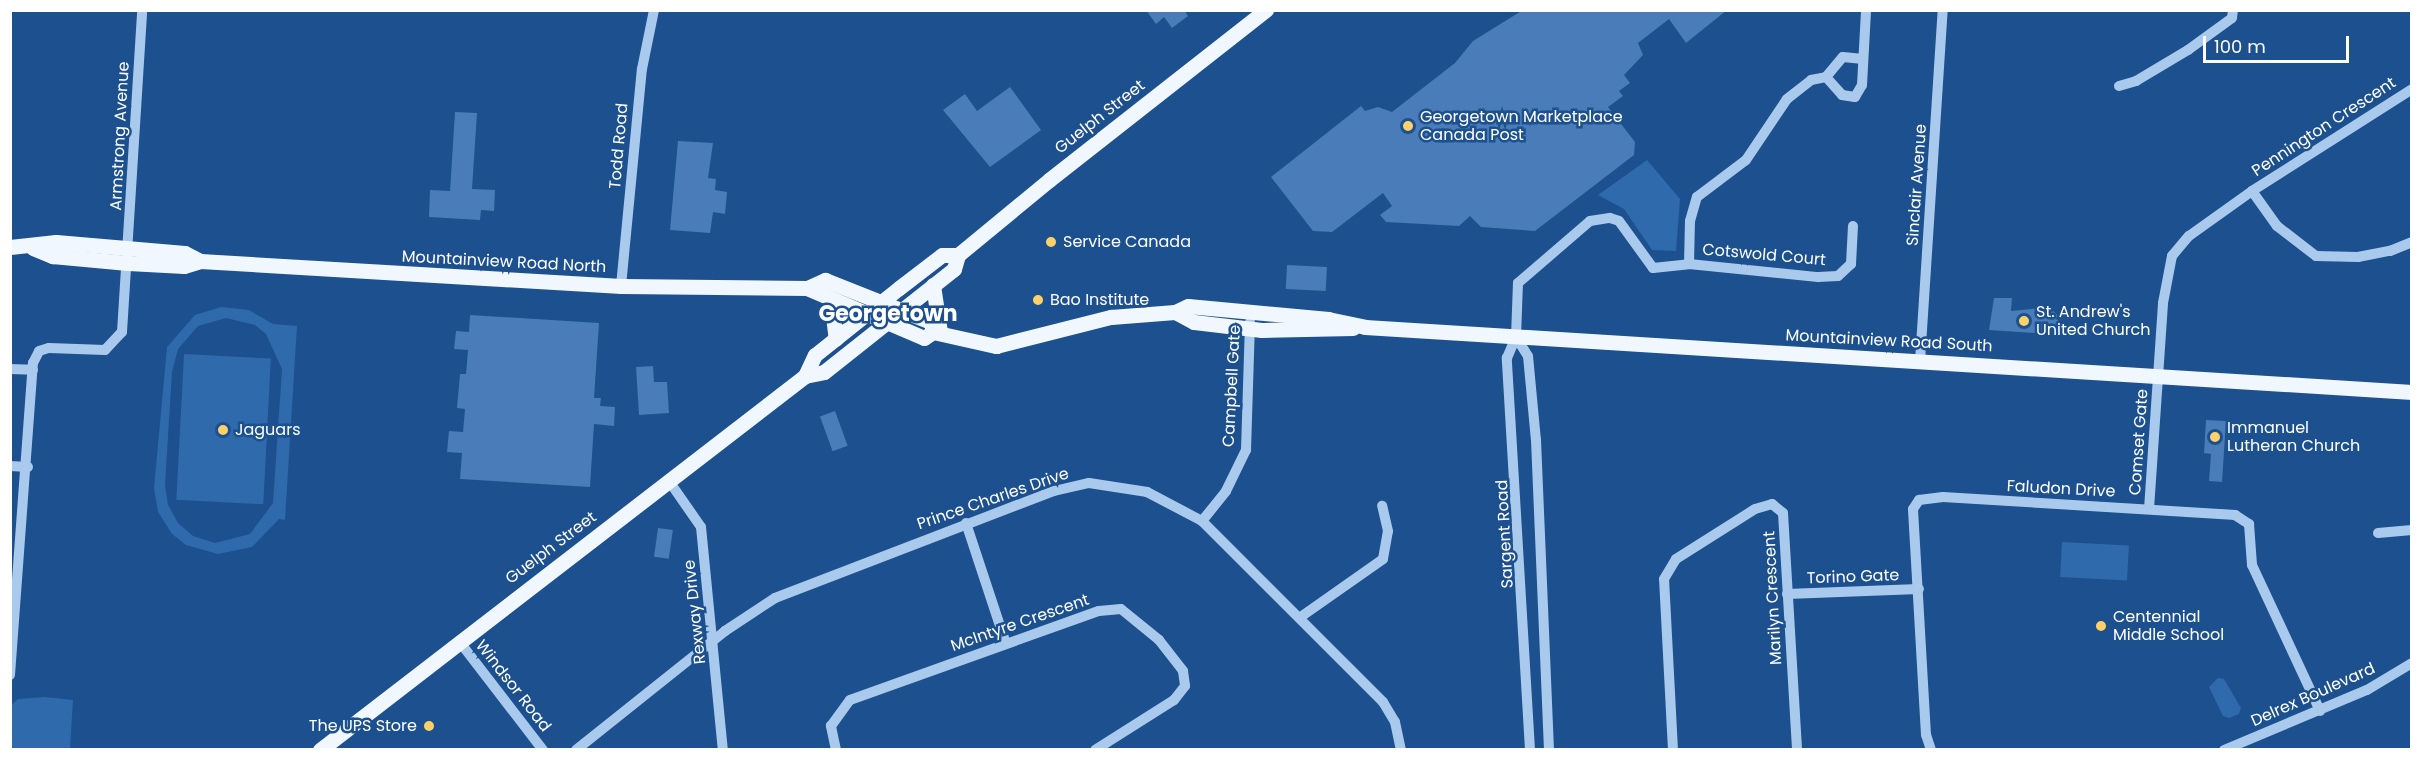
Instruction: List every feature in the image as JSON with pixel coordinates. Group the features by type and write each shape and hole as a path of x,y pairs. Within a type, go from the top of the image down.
{"main road":[{"name":"Guelph Street","path":"320,750 805,376 824,372 954,269 958,255 1266,10"},
{"name":"Mountainview Road North","path":"10,247 33,248 52,256 129,256 184,266 200,261 621,286 807,288 825,280 903,309"},
{"name":"Guelph Street","path":"805,376 815,355 883,301 942,255 958,255"},
{"path":"933,285 937,334"},
{"name":"Mountainview Road North","path":"807,288 887,322"},
{"path":"831,300 836,339"},
{"name":"Mountainview Road South","path":"887,322 924,338 937,334 996,346 1111,317 1175,312 1188,306 1250,311 1365,327 2412,392"},
{"path":"903,309 931,322 937,334"},
{"name":"Mountainview Road South","path":"1175,312 1194,322 1250,328 1324,332 1365,327"}],"street":[{"name":"Armstrong Avenue","path":"33,370 39,351 49,348 105,350 116,342 122,332 129,256 142,10"},
{"name":"Todd Road","path":"621,286 642,69 654,10"},
{"path":"1826,76 1842,95 1855,97 1862,85 1866,10"},
{"name":"Sinclair Avenue","path":"1920,361 1943,10"},
{"path":"2119,86 2136,81 2188,50 2232,18 2233,10"},
{"path":"1689,264 1690,221 1697,197 1746,160 1787,99 1811,80 1826,76 1843,57 1863,59"},
{"name":"Pennington Crescent","path":"2159,376 2172,256 2189,236 2252,191 2412,89"},
{"name":"Pennington Crescent","path":"2252,191 2277,226 2316,256 2358,256 2390,252 2412,242"},
{"name":"Cotswold Court","path":"1516,337 1518,283 1590,222 1610,218 1618,221 1653,268 1689,264 1838,276 1851,264 1853,226"},
{"name":"Campbell Gate","path":"1202,521 1226,491 1246,450 1250,311"},
{"path":"1516,337 1528,356 1536,440 1549,750"},
{"name":"Sargent Road","path":"1516,337 1507,358 1515,442 1530,750"},
{"path":"10,369 33,370 28,467 13,586 10,675"},
{"name":"Comset Gate","path":"2149,509 2159,376"},
{"path":"1515,442 1536,440"},
{"path":"10,466 28,467"},
{"name":"Rexway Drive","path":"669,481 701,526 723,750"},
{"name":"Prince Charles Drive","path":"576,750 714,640 805,584 1054,491 1089,483 1147,492 1202,521 1302,616 1383,702 1395,722 1398,748"},
{"name":"Faludon Drive","path":"1932,750 1926,735 1913,508 1919,500 1943,497 2235,515 2249,524 2252,565 2320,711"},
{"name":"Marilyn Crescent","path":"1673,750 1664,579 1676,559 1755,509 1772,504 1784,513 1797,750"},
{"path":"1302,616 1383,559 1388,531 1382,506"},
{"path":"966,523 1006,644"},
{"path":"2378,533 2412,530"},
{"name":"Torino Gate","path":"1787,594 1919,589"},
{"name":"McIntyre Crescent","path":"836,750 831,726 850,700 1099,611 1121,609 1159,640 1183,671 1185,687 1174,700 1095,750"},
{"path":"1525,624 1544,621"},
{"name":"Windsor Road","path":"459,641 543,750"},
{"name":"Delrex Boulevard","path":"2224,750 2243,746 2320,711 2412,663"}],"shaded area":[{"path":"1647,160 1680,199 1676,251 1652,250 1624,209 1598,195"},
{"path":"221,307 249,310 273,324 297,326 285,520 279,519 252,547 218,554 186,545 172,534 158,512 154,488 167,347 195,315","holes":["226,318 255,325 266,334 282,369 273,503 250,534 215,543 193,536 178,523 168,505 165,485 172,372 178,349 198,326"]},
{"name":"Jaguars","path":"184,354 271,359 263,504 176,500"},
{"path":"2062,542 2129,546 2127,580 2060,577"},
{"path":"2218,678 2224,679 2241,708 2239,714 2229,718 2223,716 2209,687"},
{"path":"45,697 73,700 70,749 11,749 11,705 18,699"}],"building":[{"path":"1146,10 1184,10 1188,16 1172,28 1164,17 1156,24"},
{"path":"1523,10 1727,10 1686,43 1669,19 1638,43 1643,55 1624,75 1630,83 1619,91 1623,96 1608,107 1635,142 1634,155 1535,231 1481,227 1470,216 1459,226 1386,222 1380,215 1392,206 1383,193 1332,232 1313,231 1271,177 1361,106 1365,111 1378,107 1392,112 1455,63 1473,41"},
{"path":"1010,87 1041,130 990,167 943,110 965,94 977,111"},
{"path":"455,112 477,113 472,189 495,190 494,211 481,210 480,220 429,217 430,190 450,191"},
{"path":"678,141 713,143 708,178 716,179 715,190 727,192 725,214 713,212 710,233 670,230"},
{"path":"1287,265 1327,267 1326,291 1286,289"},
{"name":"St. Andrew's United Church","path":"1994,298 2012,298 2011,311 2050,307 2058,316 2058,326 2050,334 1989,330"},
{"path":"470,315 599,323 594,398 601,398 600,406 615,407 614,426 594,424 590,487 460,479 462,453 447,452 449,431 463,432 465,409 457,408 460,374 466,374 468,350 454,349 456,331 469,332"},
{"path":"653,366 654,382 667,382 669,413 639,415 636,367"},
{"path":"835,411 848,446 833,451 820,416"},
{"name":"Immanuel Lutheran Church","path":"2206,420 2226,421 2222,482 2209,481 2211,454 2204,453"},
{"path":"658,528 673,530 669,559 654,557"}],"place":[{"name":"Georgetown Marketplace Canada Post","path":"1408,126"},
{"name":"Service Canada","path":"1051,242"},
{"name":"Bao Institute","path":"1038,300"},
{"name":"St. Andrew's United Church","path":"2024,321"},
{"name":"Jaguars","path":"223,430"},
{"name":"Immanuel Lutheran Church","path":"2215,437"},
{"name":"Centennial Middle School","path":"2101,626"},
{"name":"The UPS Store","path":"429,726"}],"district":[{"name":"Georgetown","path":"888,314"}]}
